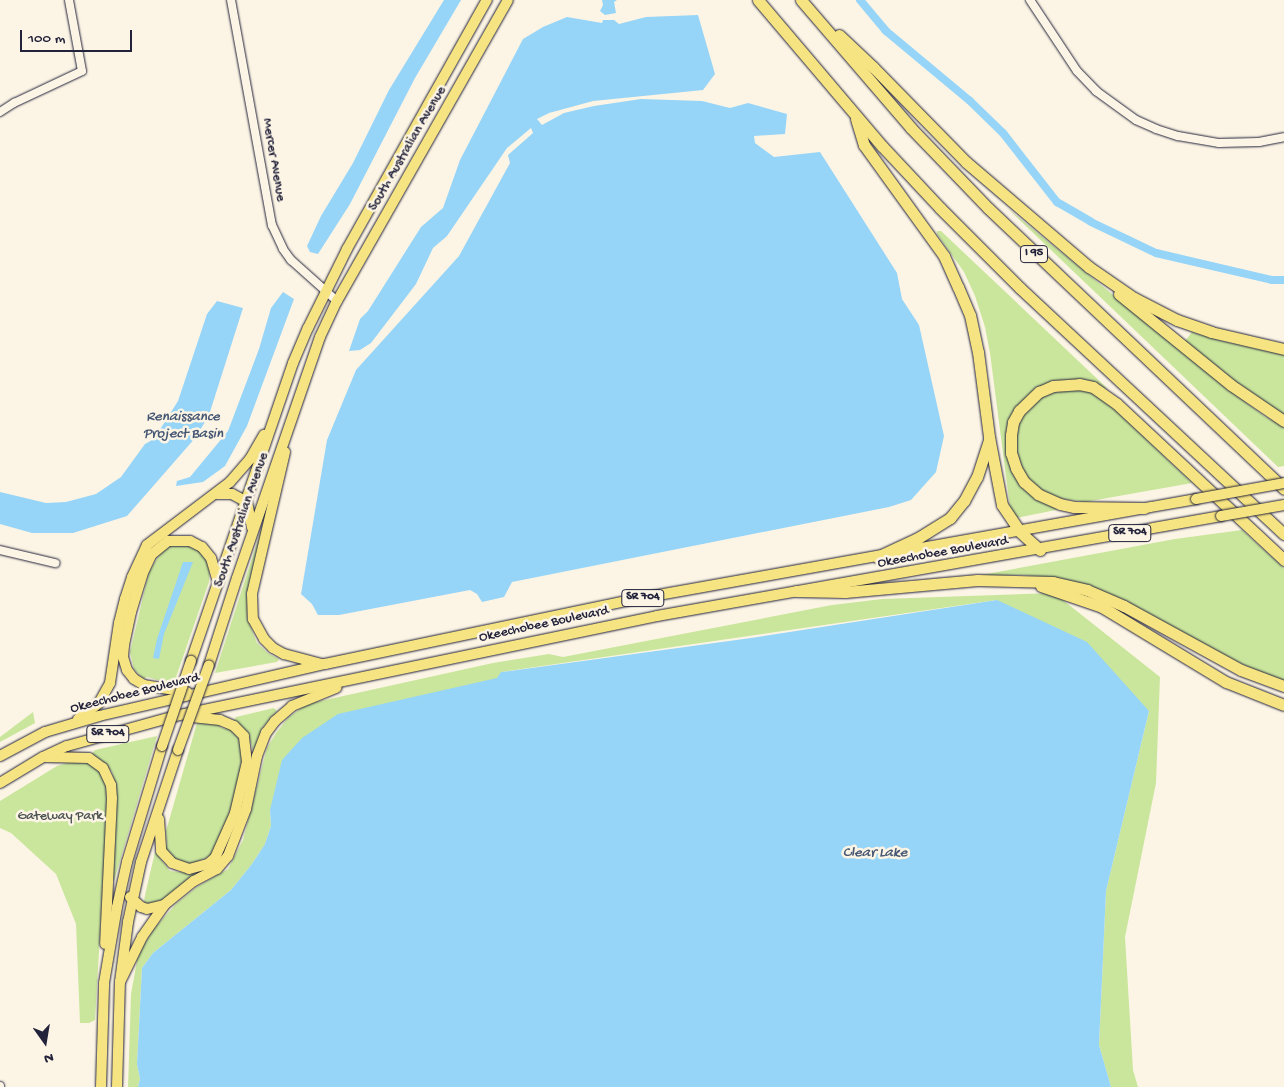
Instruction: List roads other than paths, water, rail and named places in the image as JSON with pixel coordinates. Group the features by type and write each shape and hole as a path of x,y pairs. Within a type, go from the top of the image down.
{"highway":[{"name":"I 95","path":"758,0 920,188 999,267 1284,534"},
{"name":"I 95","path":"802,1 911,128 988,208 1284,489"},
{"path":"802,1 873,67 966,162 1089,267 1128,303 1230,385 1284,421"},
{"path":"855,114 864,145 940,249 970,315 978,352 989,437 1002,505 1020,532 1040,550"},
{"path":"1089,267 1134,298 1177,320 1211,332 1284,349"},
{"path":"1144,508 1074,507 1060,504 1038,494 1024,482 1010,453 1011,436 1013,422 1029,400 1052,386 1073,384 1093,387 1117,404 1284,560"},
{"path":"877,558 924,535 950,518 964,501 977,477 989,437"},
{"path":"796,592 845,592 977,580 1053,582 1088,590 1124,606 1240,670 1284,686"},
{"path":"1020,580 1079,597 1102,607 1226,682 1284,705"}],"main road":[{"name":"South Australian Avenue","path":"101,1087 104,983 122,883 162,746 219,584 293,363 324,291 487,0"},
{"name":"South Australian Avenue","path":"117,1087 120,982 132,900 141,862 178,750 210,665 293,411 320,336 337,301 508,0"},
{"path":"293,411 252,594 252,607 258,630 273,648 284,654 325,664"},
{"path":"71,724 100,703 105,695 113,671 119,623 125,599 132,577 147,546 217,494 250,459 276,415"},
{"name":"Okeechobee Boulevard","path":"0,756 35,737 71,724 325,664 647,597 877,558 1284,483"},
{"path":"217,494 232,494 247,502 251,513 253,532"},
{"name":"Okeechobee Boulevard","path":"0,783 42,757 80,741 175,716 648,618 1040,550 1284,505"},
{"path":"196,693 162,690 134,679 125,663 124,645 142,576 152,554 161,545 176,539 202,546 211,558 219,584"},
{"path":"120,982 142,936 164,905 194,882 217,869 228,856 246,809 257,756 266,733 275,721 292,706 307,698 370,675"},
{"path":"159,810 160,848 166,858 180,868 189,869 203,866 215,858 228,833 245,778 248,753 244,736 240,731 220,720 175,716"},
{"path":"42,757 89,758 103,768 111,785 104,983"},
{"path":"122,883 132,900 147,909 164,905"}],"street":[{"path":"0,112 14,103 82,71 69,0"},
{"name":"Mercer Avenue","path":"231,0 272,225 280,244 291,260 337,301"},
{"path":"1030,0 1077,71 1096,91 1136,120 1156,130 1219,143 1259,142 1284,137"},
{"path":"0,550 54,563"}],"water":[{"path":"444,0 461,0 415,78 350,204 318,254 310,252 307,246 321,216 353,163 389,90"},
{"path":"602,0 617,0 614,2 616,13 605,15 600,11 603,5"},
{"path":"698,15 715,74 703,90 593,101 549,113 537,119 542,125 564,113 594,106 641,99 702,101 730,108 748,103 787,114 785,134 754,136 755,143 774,157 820,152 897,273 902,299 919,325 944,436 936,472 911,500 889,507 512,582 504,597 482,602 477,594 470,590 339,615 318,615 312,604 301,594 327,440 356,370 459,256 510,163 508,155 533,133 531,128 507,148 447,236 433,248 416,284 371,343 360,350 349,351 360,319 368,311 421,227 443,208 460,160 523,39 543,27 567,17 602,23 603,20 614,20 619,24 646,17"},
{"path":"283,292 294,299 247,426 225,466 203,482 176,486 177,481 190,477 228,431 259,349 271,308"},
{"name":"Renaissance Project Basin","path":"217,301 243,308 209,415 196,437 127,516 73,533 32,533 0,524 0,492 46,503 66,502 96,494 121,477 145,444 154,439 178,401 207,314"},
{"path":"183,562 193,562 164,634 159,659 153,658 157,639"},
{"name":"Clear Lake","path":"997,600 1087,642 1149,711 1106,891 1099,1045 1111,1087 138,1087 140,1079 137,1064 142,968 153,953 231,890 252,864 265,844 271,826 270,810 282,760 302,738 338,714 497,678 501,672 751,638"}],"waterway":[{"path":"860,0 886,31 970,101 1003,133 1057,202 1091,222 1156,253 1272,280 1284,280"}],"park label":[{"name":"Gateway Park","path":"60,817"}]}
